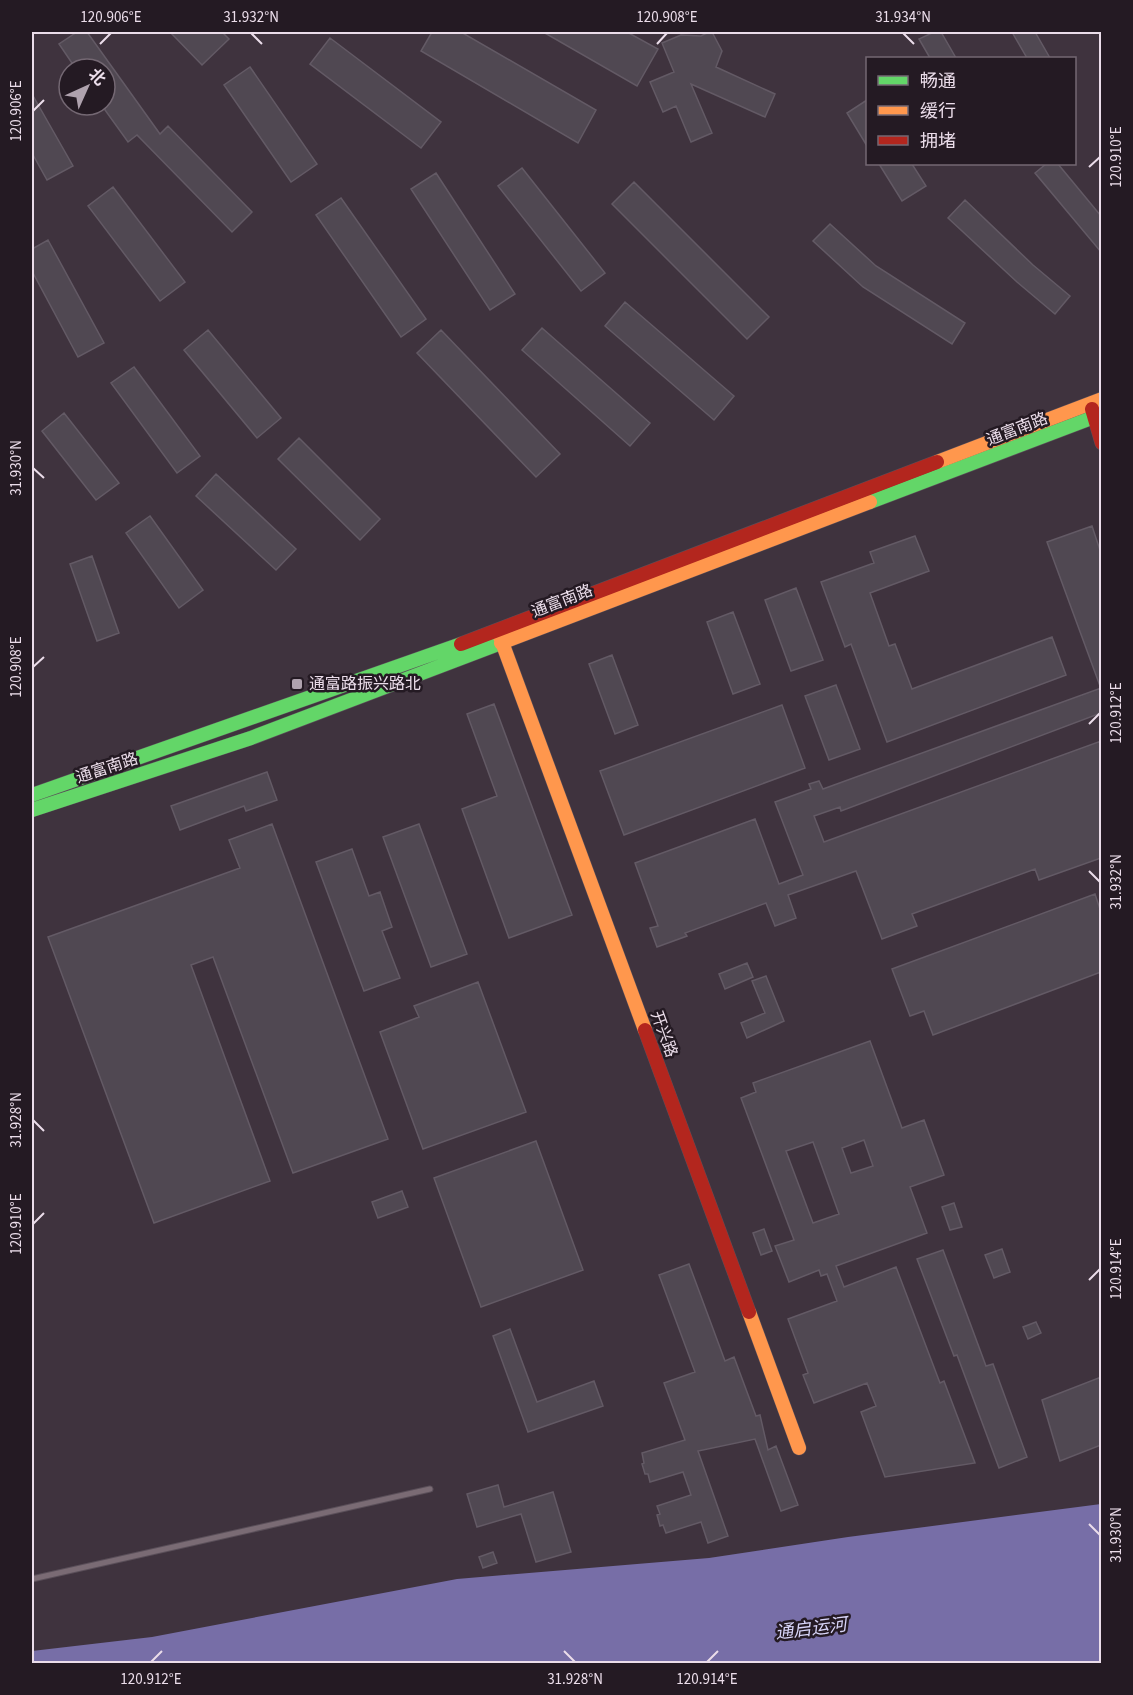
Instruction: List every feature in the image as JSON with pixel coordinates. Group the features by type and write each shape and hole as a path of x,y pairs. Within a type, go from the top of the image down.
{"main road":[{"path":"1097,409 1101,443"},
{"name":"通富南路","path":"32,810 251,738 500,637 1097,409"},
{"name":"通富南路","path":"32,795 500,637"},
{"name":"开兴路","path":"500,637 799,1448"}],"lane":[{"path":"32,1579 430,1489"}],"water":[{"name":"通启运河","path":"1101,1504 1101,1663 32,1663 32,1651 152,1637 457,1579 709,1558 848,1537"}],"building":[{"path":"77,32 87,32 105,57 68,57 59,44"},
{"path":"170,32 222,32 229,39 202,65"},
{"path":"432,32 461,32 596,110 578,143 421,51"},
{"path":"543,32 627,32 658,49 637,86"},
{"path":"712,32 722,51 716,67 775,94 765,117 691,84 712,133 691,142 676,106 663,112 650,82 674,72 662,43 681,35 701,36"},
{"path":"934,32 941,32 955,57 929,57 919,39"},
{"path":"1012,32 1035,32 1049,57 1026,57"},
{"path":"330,38 441,122 421,148 310,64"},
{"path":"250,67 317,164 291,182 224,85"},
{"path":"117,74 160,134 168,126 252,212 232,232 137,135 128,142 110,117 117,117"},
{"path":"32,94 73,166 47,180 32,153"},
{"path":"866,101 866,144 847,113"},
{"path":"880,165 913,165 926,186 902,201"},
{"path":"1045,165 1059,165 1101,216 1101,252 1035,173"},
{"path":"522,168 605,273 581,291 498,186"},
{"path":"436,173 515,294 490,310 411,189"},
{"path":"634,182 769,317 747,339 612,204"},
{"path":"113,187 185,282 160,301 88,206"},
{"path":"341,198 426,319 401,337 316,215"},
{"path":"965,200 1033,265 1070,296 1055,314 948,218"},
{"path":"830,224 876,266 965,323 952,344 863,287 813,241"},
{"path":"48,240 104,343 78,357 32,271 32,249"},
{"path":"625,302 734,396 714,420 605,326"},
{"path":"542,328 650,423 630,446 522,350"},
{"path":"208,330 281,418 257,438 184,350"},
{"path":"441,330 560,454 536,477 417,353"},
{"path":"134,367 200,456 177,473 111,383"},
{"path":"64,413 119,483 96,500 42,431"},
{"path":"299,438 380,519 360,540 278,459"},
{"path":"216,474 296,549 276,570 196,496"},
{"path":"150,516 203,590 179,608 126,533"},
{"path":"1092,526 1101,553 1100,686 1047,542"},
{"path":"915,536 929,571 870,593 889,646 895,644 912,689 1052,637 1066,675 887,742 851,644 845,647 821,582 874,563 870,552"},
{"path":"92,556 119,633 97,641 70,564"},
{"path":"796,588 823,660 791,671 765,600"},
{"path":"733,612 760,684 733,694 707,622"},
{"path":"612,655 638,725 615,734 589,664"},
{"path":"836,685 860,749 829,760 805,696"},
{"path":"1101,688 1101,713 841,811 840,807 814,816 824,842 1101,741 1101,858 1039,880 1035,869 912,914 917,926 882,939 856,871 788,895 796,918 775,926 766,903 685,933 687,936 657,947 650,928 658,926 635,863 755,819 779,884 803,875 775,802 811,789 809,784 819,781 823,789"},
{"path":"494,704 572,915 509,938 462,809 497,796 467,714"},
{"path":"782,705 805,768 624,835 600,771"},
{"path":"267,772 277,800 246,811 244,806 180,830 171,806"},
{"path":"272,824 388,1139 293,1173 213,957 191,965 270,1181 154,1223 48,937 240,868 229,840"},
{"path":"419,824 467,954 431,967 383,837"},
{"path":"352,849 369,896 380,892 392,927 382,931 400,978 364,991 316,862"},
{"path":"1095,894 1101,912 1101,972 933,1035 924,1011 910,1016 892,969"},
{"path":"747,963 753,977 725,989 719,974"},
{"path":"766,976 784,1021 747,1038 741,1023 765,1013 752,981"},
{"path":"478,982 526,1112 423,1149 380,1032 419,1017 414,1006"},
{"path":"870,1041 902,1128 924,1120 944,1175 910,1187 927,1233 836,1266 844,1287 896,1267 940,1383 944,1381 975,1463 885,1477 861,1412 876,1406 867,1383 814,1403 803,1375 808,1373 788,1319 837,1301 827,1274 821,1276 819,1270 789,1282 775,1246 794,1240 741,1098 756,1092 753,1083","holes":["864,1140 873,1166 851,1173 842,1148","813,1142 839,1214 813,1223 786,1151"]},
{"path":"536,1141 583,1270 481,1307 434,1178"},
{"path":"402,1191 408,1207 378,1218 372,1202"},
{"path":"954,1203 962,1227 950,1230 942,1207"},
{"path":"764,1229 772,1251 761,1255 753,1233"},
{"path":"1002,1249 1010,1272 994,1278 985,1255"},
{"path":"943,1250 986,1366 993,1364 1027,1457 999,1468 957,1355 954,1356 917,1259"},
{"path":"689,1264 725,1361 734,1357 756,1416 760,1415 768,1450 776,1446 798,1505 781,1511 755,1439 698,1451 728,1536 708,1543 701,1522 666,1533 663,1525 660,1526 657,1506 691,1495 683,1472 650,1482 642,1464 644,1463 642,1453 685,1440 664,1383 695,1372 659,1275"},
{"path":"1036,1322 1041,1333 1028,1339 1023,1327"},
{"path":"510,1329 537,1402 594,1381 603,1406 528,1432 493,1336"},
{"path":"1101,1377 1101,1445 1060,1461 1042,1400"},
{"path":"498,1485 504,1507 553,1492 571,1552 536,1562 521,1514 477,1527 467,1494"},
{"path":"493,1552 497,1563 483,1568 479,1557"}],"traffic: fast":[{"path":"870,502 1102,414"},
{"path":"32,810 251,738 501,643"},
{"path":"32,795 461,644"}],"traffic: slow":[{"path":"937,462 1102,399"},
{"path":"501,643 870,502"},
{"path":"499,634 645,1030"},
{"path":"749,1312 799,1448"}],"traffic: jam":[{"path":"1092,409 1102,443"},
{"path":"461,644 937,462"},
{"path":"645,1030 749,1312"}],"place":[{"name":"通富路振兴路北","path":"297,684"}]}
